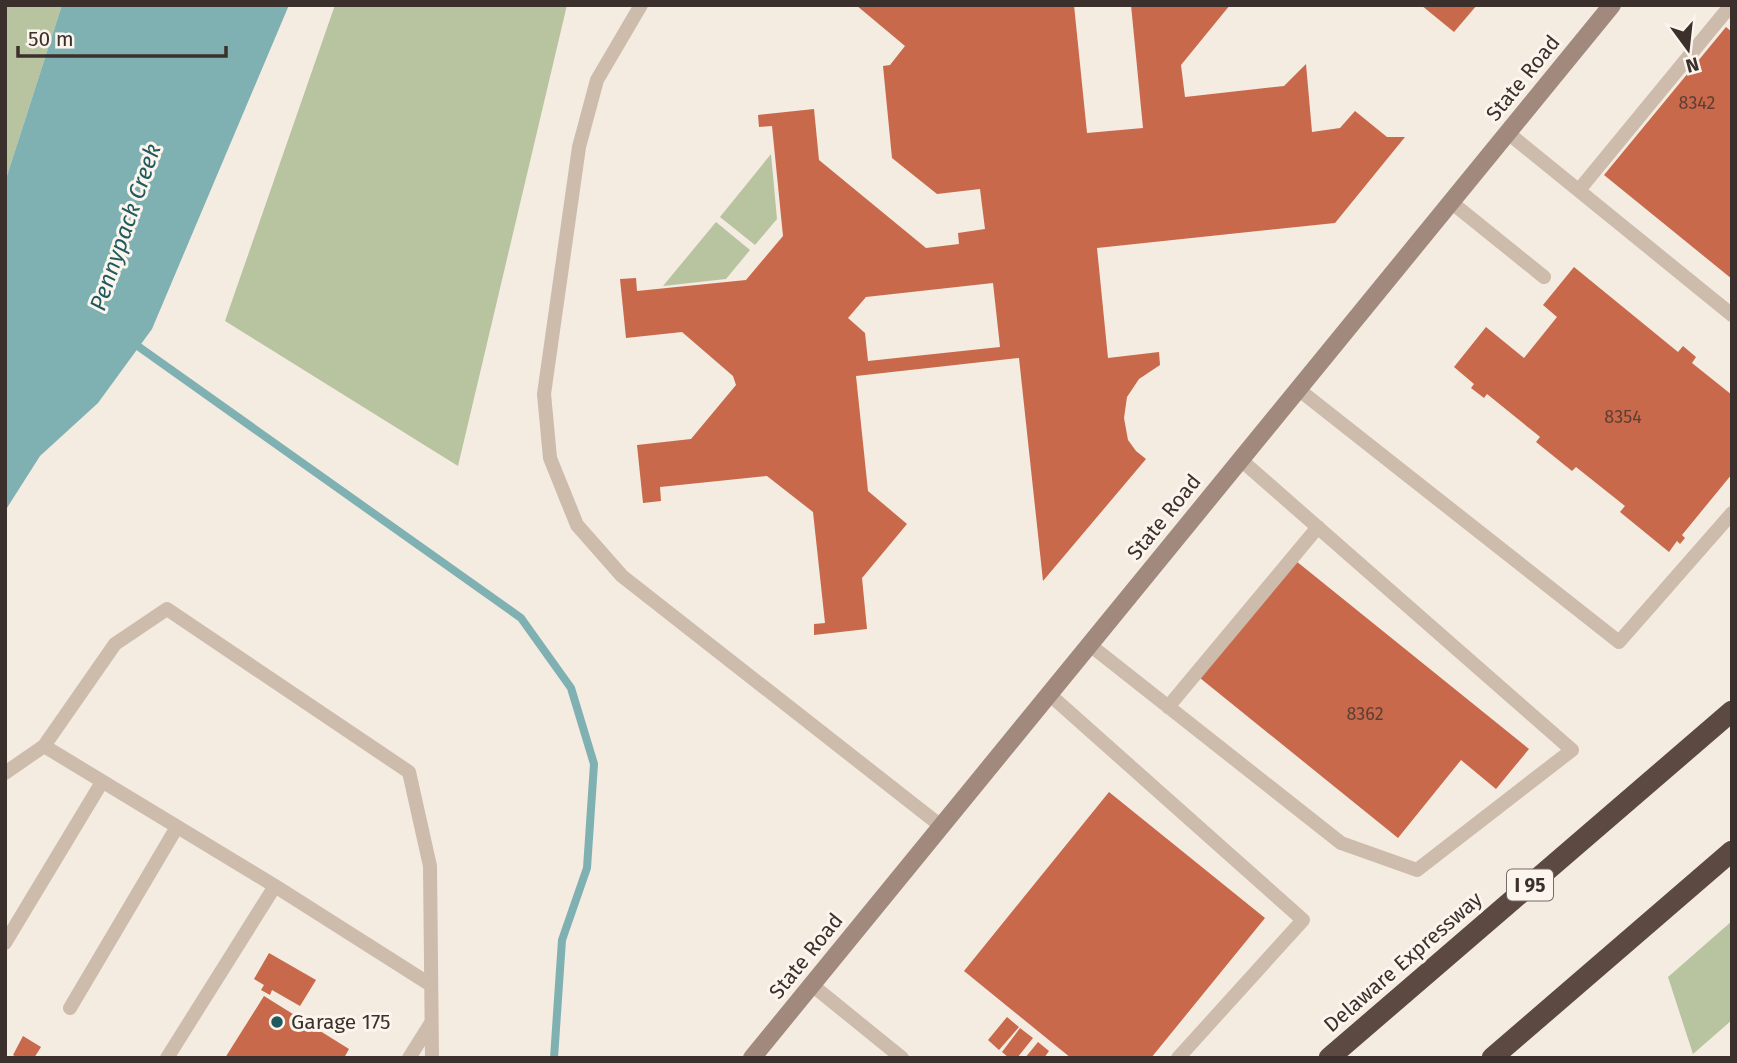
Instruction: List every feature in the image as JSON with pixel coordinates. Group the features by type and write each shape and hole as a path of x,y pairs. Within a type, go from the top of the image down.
{"highway":[{"name":"Delaware Expressway","path":"1329,1058 1732,711"},
{"path":"1492,1058 1732,851"}],"main road":[{"name":"State Road","path":"752,1058 1612,5"}],"lane":[{"path":"641,5 597,80 579,147 544,394 550,458 577,524 622,576 941,826"},
{"path":"1579,190 1731,5"},
{"path":"1508,132 1732,315"},
{"path":"1451,202 1544,277"},
{"path":"1298,390 1619,642 1732,513"},
{"path":"1090,645 1341,843 1417,870 1572,750 1241,460"},
{"path":"1168,707 1318,527"},
{"path":"5,773 44,746 115,643 167,609 409,772 430,866 432,1058"},
{"path":"1049,694 1303,920 1178,1058"},
{"path":"44,746 275,886 431,985"},
{"path":"5,943 103,782"},
{"path":"69,1008 177,827"},
{"path":"167,1058 275,886"},
{"path":"812,985 902,1058"},
{"path":"409,1058 432,1022"}],"green space":[{"path":"5,5 62,5 5,182"},
{"path":"335,5 567,5 458,466 225,321"},
{"path":"771,154 777,219 755,245 720,217"},
{"path":"716,222 750,250 726,279 663,286"},
{"path":"1732,921 1732,1020 1693,1054 1668,977"}],"water":[{"name":"Pennypack Creek","path":"62,5 289,5 152,329 98,403 40,456 5,511 5,182"}],"building":[{"path":"856,5 1074,5 1087,133 1143,128 1131,5 1230,5 1181,65 1185,97 1284,86 1306,64 1312,132 1340,128 1355,111 1387,137 1405,137 1335,223 1097,248 1108,358 1159,352 1160,365 1139,379 1127,397 1124,418 1128,440 1146,459 1043,581 1019,358 856,376 868,491 907,524 862,578 867,629 814,635 814,624 825,623 813,512 767,476 660,487 661,501 643,503 637,445 691,439 736,385 733,376 682,332 626,338 620,279 636,278 637,291 746,280 783,236 772,126 759,127 758,115 814,109 819,160 926,248 959,244 958,233 985,229 980,189 937,194 892,158 883,66 890,65 905,46","holes":["993,283 1000,347 868,361 865,333 848,318 866,297"]},
{"path":"1421,5 1477,5 1454,32"},
{"path":"1726,27 1732,32 1732,279 1604,175"},
{"path":"1574,267 1678,352 1683,346 1696,357 1692,363 1732,395 1732,474 1682,535 1685,538 1680,544 1677,541 1669,552 1620,512 1625,506 1576,467 1572,471 1536,442 1539,436 1487,394 1484,398 1471,388 1474,384 1454,367 1486,327 1524,358 1557,317 1543,305"},
{"path":"1296,561 1529,749 1496,789 1461,760 1398,838 1200,678"},
{"path":"1109,792 1265,918 1151,1058 1071,1058 964,971"},
{"path":"269,953 316,980 300,1006 272,990 270,995 261,990 264,985 254,979"},
{"name":"Garage 175","path":"264,996 349,1049 344,1058 225,1058"},
{"path":"1007,1017 1019,1027 999,1050 988,1040"},
{"path":"1020,1028 1033,1038 1017,1058 1009,1058 1002,1052"},
{"path":"23,1036 41,1047 34,1058 18,1058 13,1055"},
{"path":"1038,1042 1049,1051 1044,1058 1025,1058"}],"waterway":[{"path":"132,342 521,618 571,688 594,764 587,868 562,940 554,1058"}],"place":[{"name":"Garage 175","path":"277,1022"}]}
